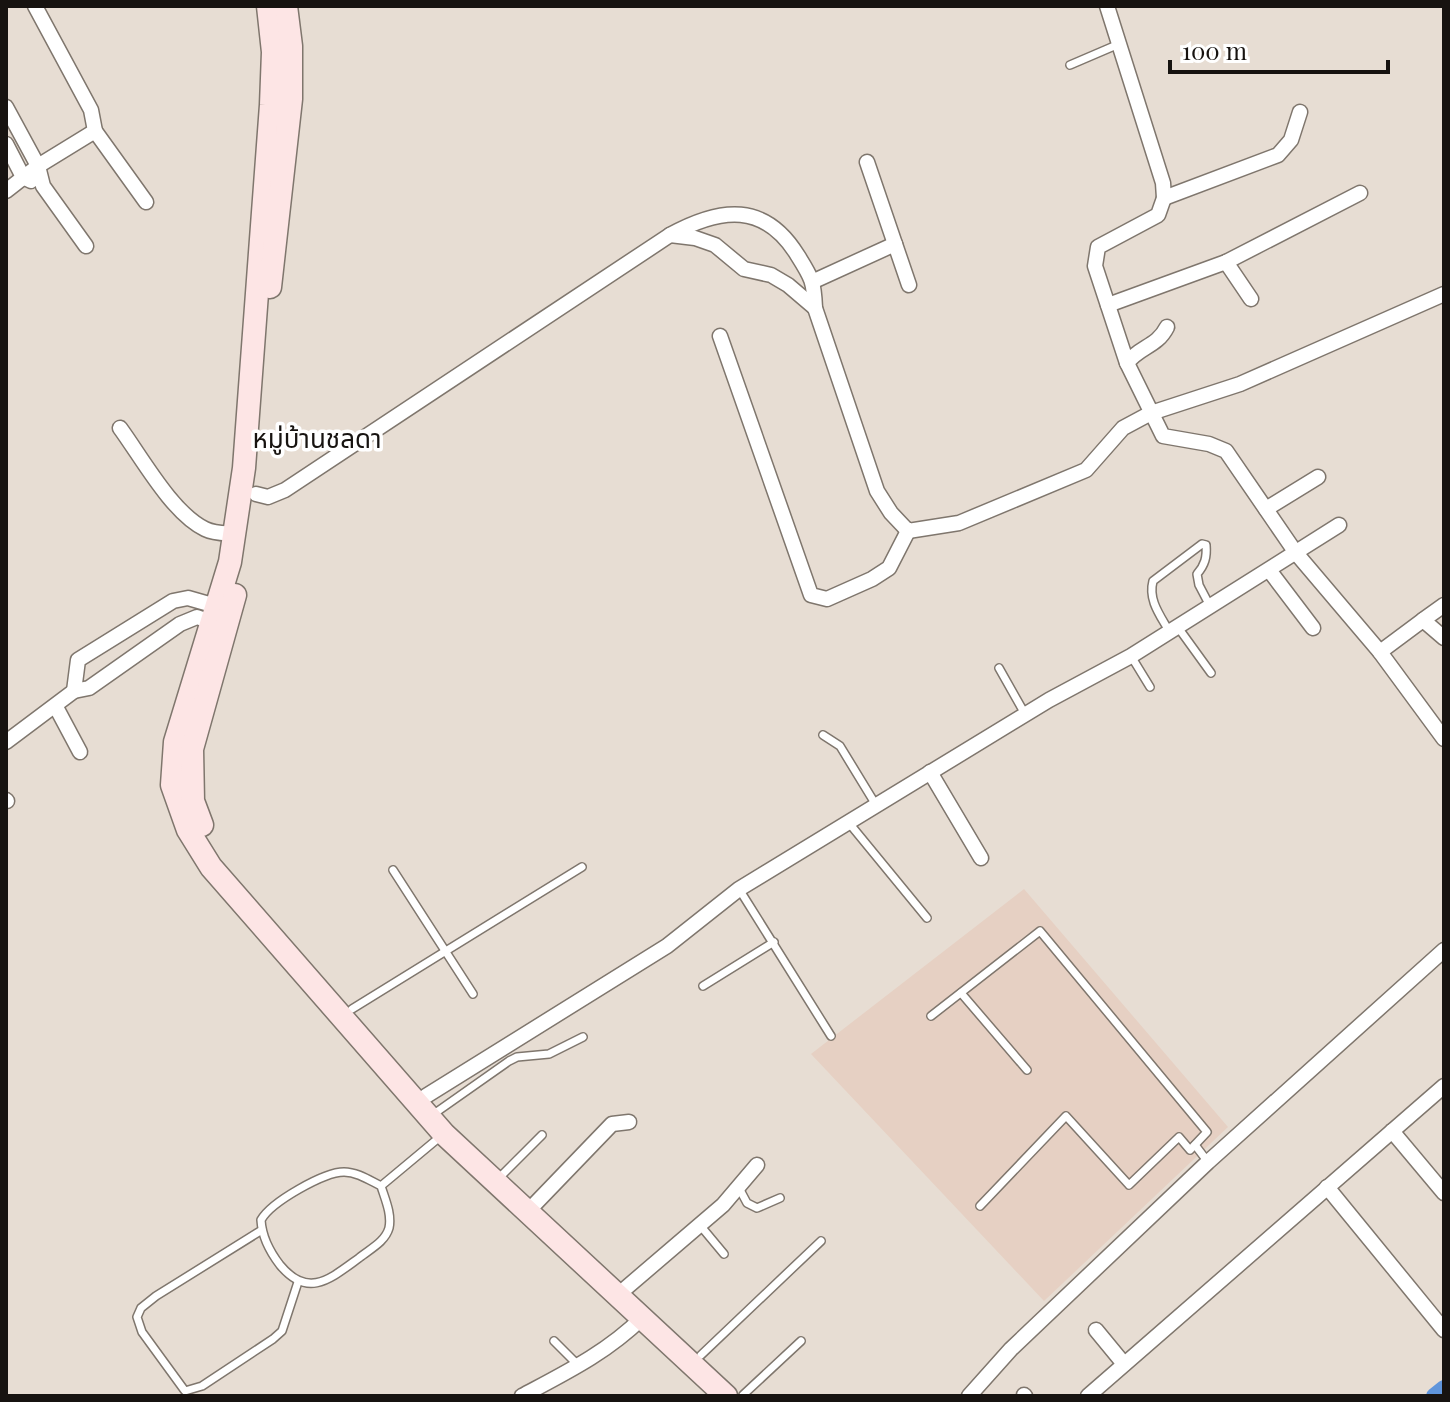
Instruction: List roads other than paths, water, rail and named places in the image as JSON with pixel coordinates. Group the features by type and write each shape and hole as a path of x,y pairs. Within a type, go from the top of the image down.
{"street":[{"path":"35,6 91,110 95,131 146,202"},
{"path":"268,6 273,52 248,492 249,544 192,749 193,801 204,830 218,854 432,1104 533,1206 744,1396"},
{"path":"286,6 291,46 291,99 248,492 175,742 172,785 188,830 211,867 444,1134 726,1396"},
{"path":"1107,6 1163,183 1164,198 1158,215 1098,247 1095,266 1127,363 1163,436 1209,444 1226,451 1296,553 1380,652 1444,739"},
{"path":"6,107 38,166 43,186 86,246"},
{"path":"1164,198 1278,155 1291,140 1300,112"},
{"path":"6,191 38,166 95,131"},
{"path":"6,144 23,177 43,186"},
{"path":"867,162 909,285"},
{"path":"1108,305 1226,262 1360,193"},
{"path":"248,492 268,497 285,490 692,222 716,214 748,214 768,223 787,237 814,281 815,308 877,491 891,513 908,531"},
{"path":"670,235 695,238 715,245 744,269 771,275 788,285 815,308"},
{"path":"814,281 895,244"},
{"path":"1226,262 1251,299"},
{"path":"908,531 959,523 1086,470 1123,428 1151,413 1240,384 1444,294"},
{"path":"1127,363 1136,351 1162,337 1167,327"},
{"path":"720,336 811,595 827,599 889,568 908,531"},
{"path":"120,428 186,515 214,533 236,534"},
{"path":"1266,509 1318,477"},
{"path":"432,1104 667,946 739,889 1025,714 1131,656 1339,525"},
{"path":"1269,570 1313,628"},
{"path":"74,691 78,660 173,601 188,598 214,614"},
{"path":"1380,652 1444,605"},
{"path":"162,609 174,629"},
{"path":"6,742 74,691 89,688 174,629 197,617 214,614"},
{"path":"1423,620 1444,638"},
{"path":"56,707 80,752"},
{"path":"930,772 981,858"},
{"path":"969,1396 1011,1349 1208,1162 1444,950"},
{"path":"1088,1396 1444,1086"},
{"path":"533,1206 612,1124 629,1122"},
{"path":"1392,1131 1444,1193"},
{"path":"626,1288 739,1188 757,1165"},
{"path":"1327,1187 1444,1330"},
{"path":"522,1396 617,1342 642,1318"},
{"path":"1096,1330 1124,1364"}],"lane":[{"path":"1070,65 1119,44"},
{"path":"1210,606 1197,574 1204,565 1206,545 1202,544 1153,581 1151,590 1153,603 1211,673"},
{"path":"1131,656 1150,687"},
{"path":"999,668 1025,714"},
{"path":"823,735 840,746 876,805"},
{"path":"849,823 927,918"},
{"path":"352,1009 582,867"},
{"path":"393,870 473,994"},
{"path":"739,889 831,1036"},
{"path":"931,1016 1040,931 1207,1132 1190,1150 1179,1137 1129,1185 1066,1116 980,1206"},
{"path":"703,986 774,942"},
{"path":"961,993 1027,1070"},
{"path":"432,1104 517,1057 549,1054 583,1037"},
{"path":"381,1186 444,1134"},
{"path":"501,1176 542,1135"},
{"path":"1195,1145 1208,1162"},
{"path":"333,1174 355,1174 381,1186 389,1210 390,1225 385,1238 331,1276 306,1284 291,1278 272,1255 262,1230 261,1220 271,1209 309,1184 333,1174"},
{"path":"739,1188 747,1203 757,1208 780,1198"},
{"path":"699,1224 724,1254"},
{"path":"262,1230 141,1308 137,1317 142,1332 185,1391 202,1386 282,1331 298,1282"},
{"path":"701,1355 821,1241"},
{"path":"554,1341 579,1366"},
{"path":"744,1396 801,1341"}],"waterway":[{"path":"1434,1396 1444,1388"}],"district":[{"name":"หมู่บ้านชลดา","path":"317,437"}]}
